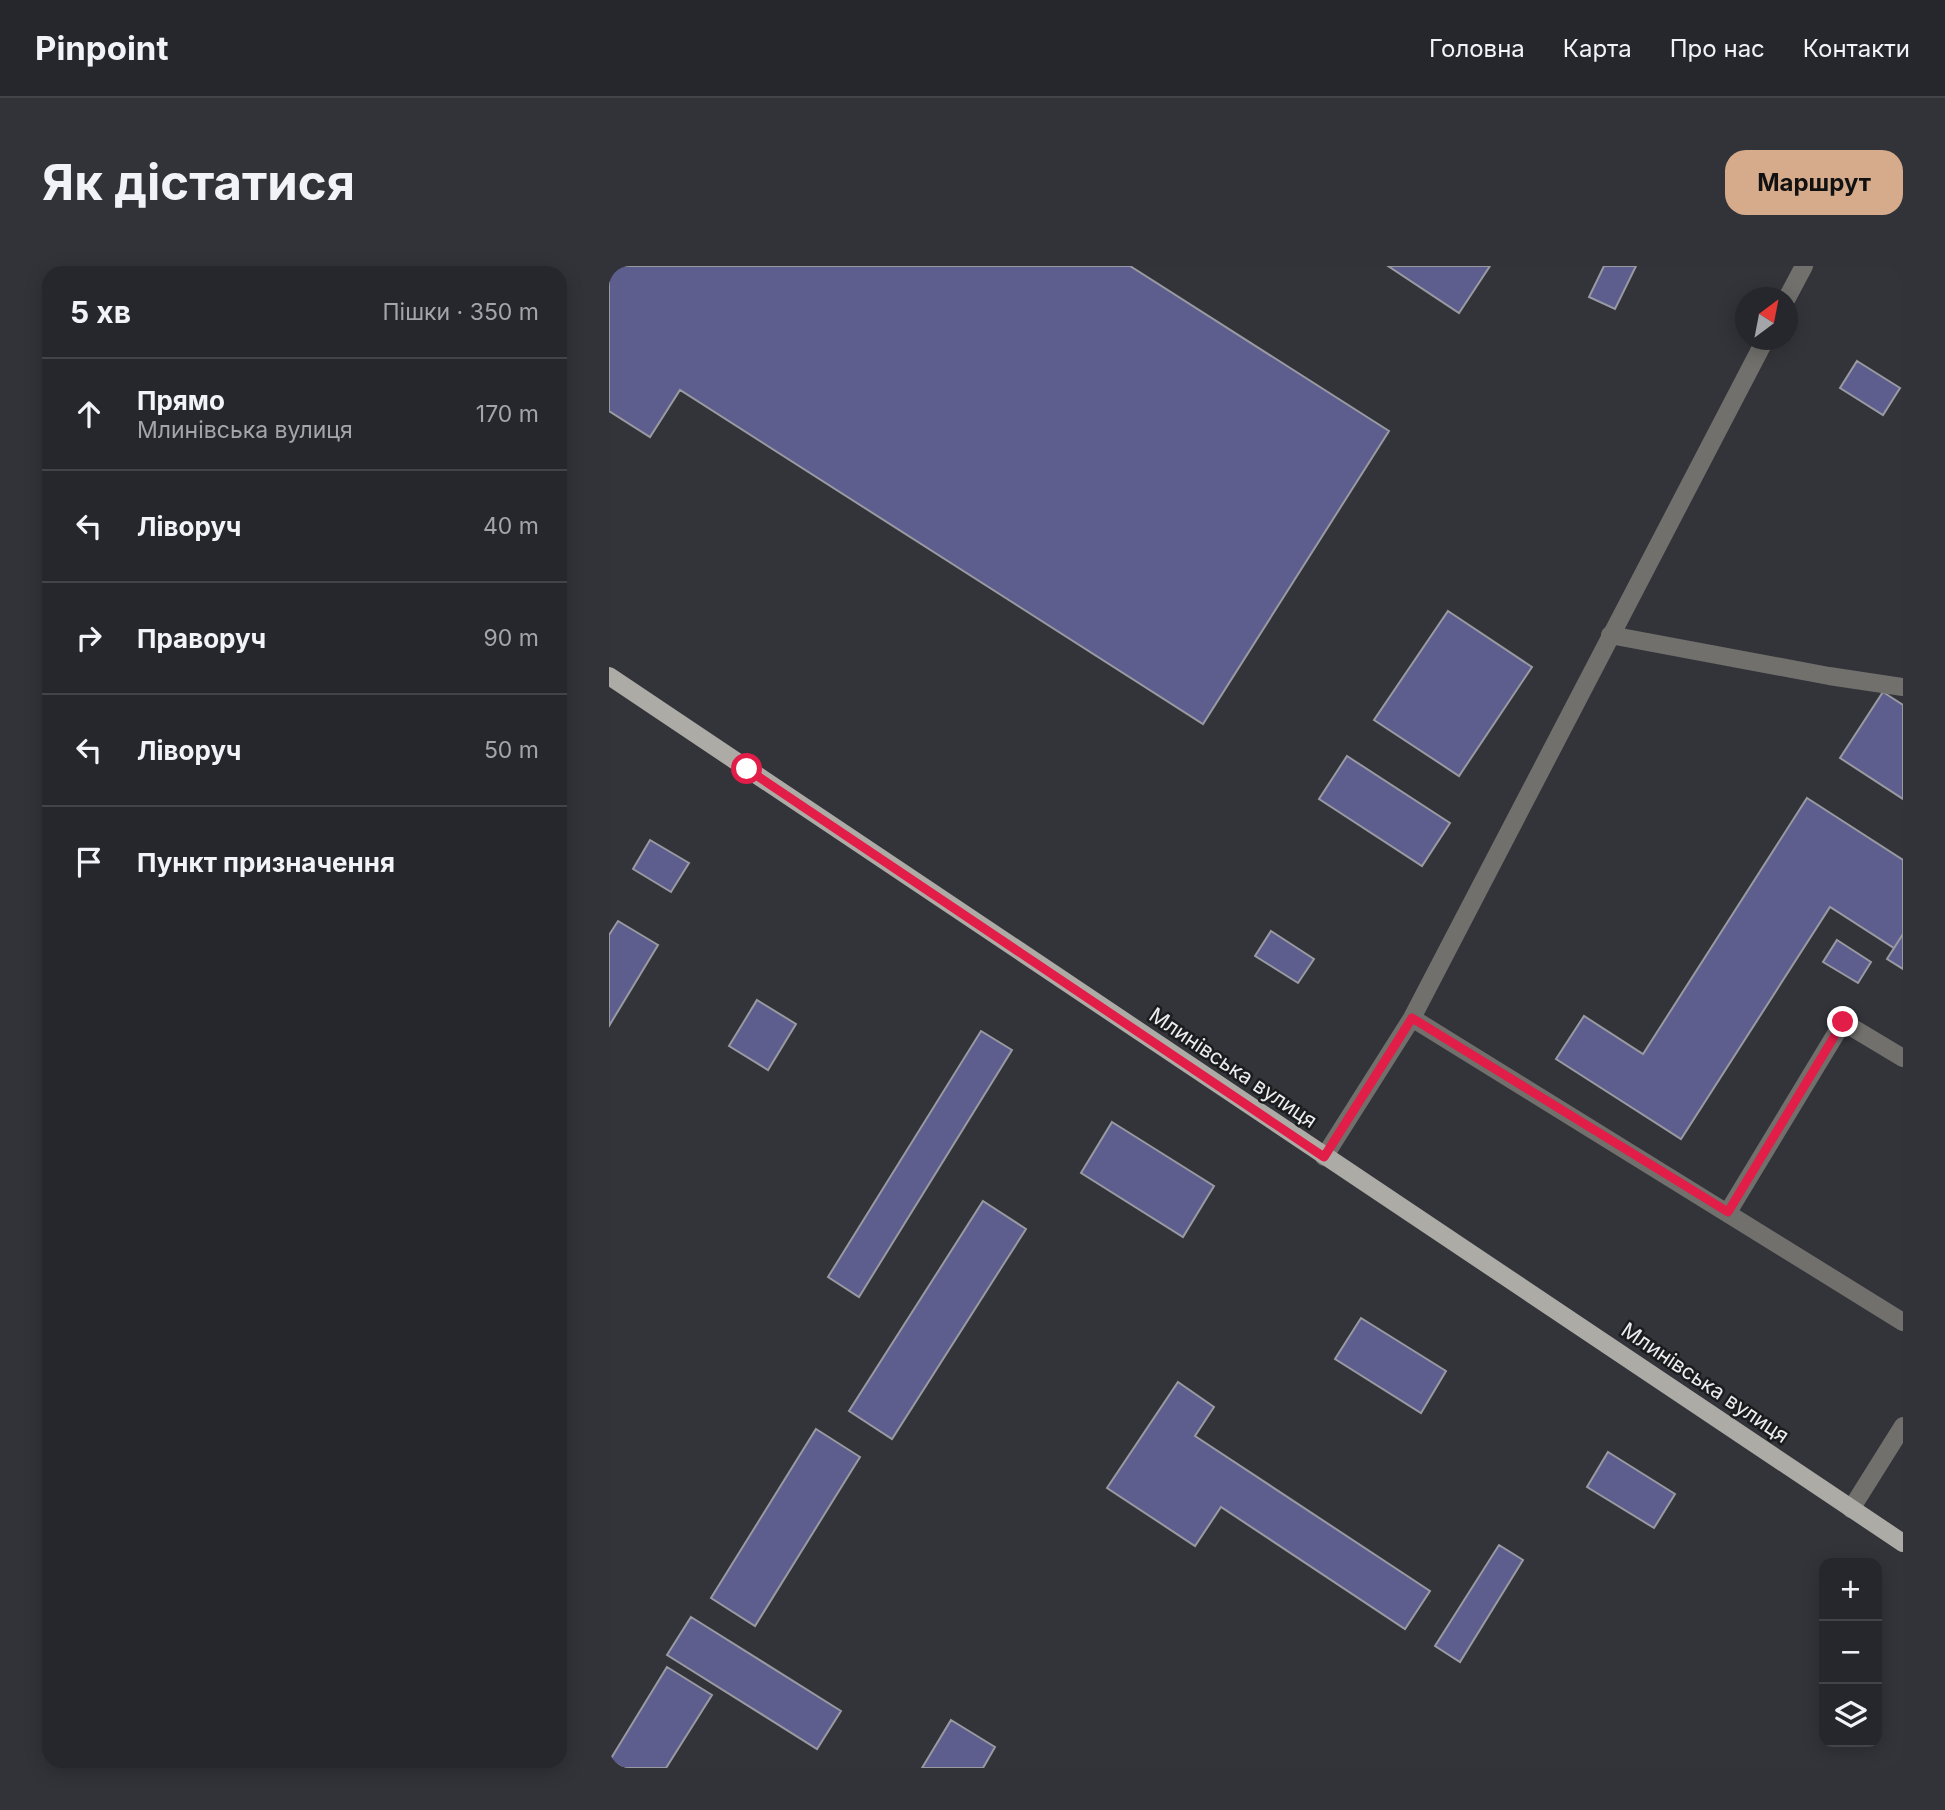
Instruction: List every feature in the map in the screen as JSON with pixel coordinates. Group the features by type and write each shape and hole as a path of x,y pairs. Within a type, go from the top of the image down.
{"main road":[{"name":"Млинівська вулиця","path":"609,676 1903,1543"}],"street":[{"path":"1793,287 1804,266"},
{"path":"1324,1157 1412,1018 1761,350"},
{"path":"1610,635 1829,676 1903,687"},
{"path":"1412,1018 1903,1322"},
{"path":"1728,1212 1843,1022 1903,1058"},
{"path":"1851,1510 1903,1426"}],"building":[{"path":"609,266 1130,266 1389,431 1203,724 680,390 650,437 609,411"},
{"path":"1388,266 1490,266 1459,313"},
{"path":"1604,266 1636,266 1615,309 1589,297"},
{"path":"1857,361 1900,388 1883,415 1840,388"},
{"path":"1448,611 1532,667 1459,776 1374,720"},
{"path":"1883,692 1903,705 1903,799 1840,758"},
{"path":"1347,756 1450,823 1422,866 1319,799"},
{"path":"1807,798 1903,860 1903,934 1894,948 1830,907 1681,1139 1556,1059 1584,1016 1643,1054"},
{"path":"650,840 689,863 671,892 633,869"},
{"path":"618,921 658,945 609,1026 609,935"},
{"path":"1271,931 1314,959 1298,983 1255,956"},
{"path":"1903,934 1903,969 1887,959"},
{"path":"1837,940 1871,962 1858,983 1823,962"},
{"path":"757,1000 796,1024 768,1070 729,1046"},
{"path":"981,1031 1012,1050 859,1297 828,1277"},
{"path":"1112,1122 1214,1186 1183,1237 1081,1173"},
{"path":"983,1201 1026,1229 892,1439 849,1411"},
{"path":"1361,1318 1446,1371 1421,1413 1335,1359"},
{"path":"1178,1382 1214,1407 1195,1436 1430,1591 1405,1629 1221,1507 1195,1546 1107,1488"},
{"path":"816,1429 860,1457 755,1626 711,1598"},
{"path":"1608,1452 1675,1494 1654,1528 1587,1487"},
{"path":"1499,1545 1523,1560 1460,1662 1435,1646"},
{"path":"691,1617 841,1711 817,1749 667,1655"},
{"path":"667,1667 712,1695 666,1768 623,1768 610,1760"},
{"path":"951,1720 995,1747 983,1768 922,1768"}],"route":[{"path":"747,769 1324,1157 1412,1018 1728,1212 1843,1022"}]}
